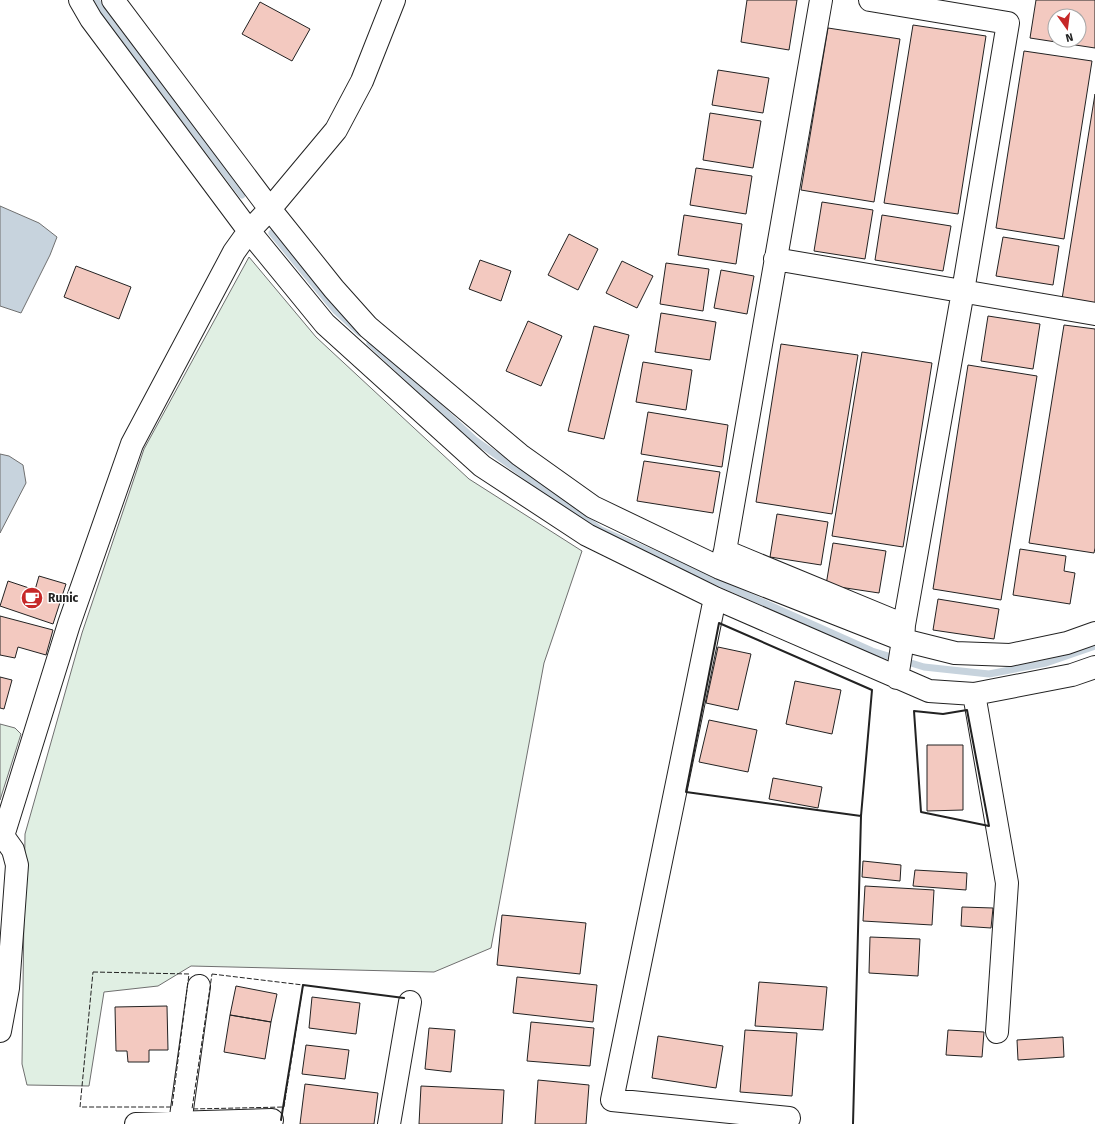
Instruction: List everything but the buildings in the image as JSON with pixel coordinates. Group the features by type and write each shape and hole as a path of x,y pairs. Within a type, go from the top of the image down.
{"street":[{"path":"80,0 91,19 249,231 325,324 482,466 587,535 715,598 900,653 1010,655 1067,643 1095,633"},
{"path":"113,0 270,209 334,289 368,327 520,455 593,507 722,560 900,653 929,691 974,694 1072,675 1095,666"},
{"path":"0,1031 8,988 17,865 12,850 1,837 69,624 132,444 234,252 249,231 270,209 336,130 362,81 394,0"},
{"path":"722,560 821,0"},
{"path":"870,0 1008,23 900,653"},
{"path":"775,259 1095,314"},
{"path":"715,598 612,1100 725,1118 789,1118"},
{"path":"974,694 1007,883 996,1032"},
{"path":"180,1123 199,986"},
{"path":"389,1124 410,1002"},
{"path":"136,1124 272,1120"}],"green space":[{"path":"249,257 316,337 469,479 582,551 544,663 491,948 434,972 191,966 158,986 104,992 89,1086 27,1085 22,1064 25,834 82,633 144,449"},
{"path":"0,724 15,728 21,734 0,800"}],"shaded area":[{"path":"0,206 39,223 57,237 50,255 21,313 0,306"},
{"path":"0,454 9,456 23,465 26,483 0,533"}],"waterway":[{"path":"96,0 242,195"},
{"path":"272,233 336,311 360,333"},
{"path":"370,343 475,440 601,530 872,651 924,667 989,674 1046,663 1095,646"}],"fence":[{"path":"93,972 189,974 172,1107 80,1107 93,972"},
{"path":"212,974 303,985 284,1107 192,1109 212,974"}],"wall":[{"path":"719,623 872,690 861,816 686,792 719,623"},
{"path":"967,710 989,826 921,812 914,711 943,714 967,710"},
{"path":"853,1124 861,816"},
{"path":"281,1120 303,985 404,998"}],"place":[{"name":"Runic","path":"32,598"}]}
